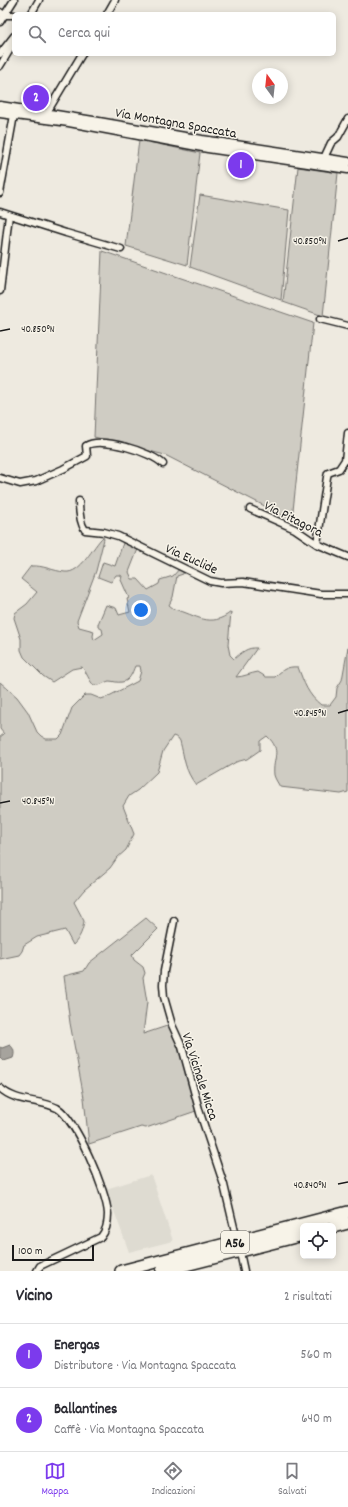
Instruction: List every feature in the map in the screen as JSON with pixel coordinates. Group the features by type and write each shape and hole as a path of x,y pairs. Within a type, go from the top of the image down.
{"highway":[{"name":"A56","path":"121,1271 348,1212"},
{"path":"336,1226 348,1223"},
{"name":"A56","path":"162,1271 300,1235"}],"main road":[{"name":"Via Montagna Spaccata","path":"0,106 202,140 348,162"},
{"name":"Via Montagna Spaccata","path":"0,113 69,122 208,148 348,168"}],"street":[{"path":"0,22 2,13 14,0"},
{"path":"31,12 34,0"},
{"path":"32,12 39,0"},
{"path":"108,12 116,0"},
{"path":"2,13 12,15"},
{"path":"0,54 12,39"},
{"path":"0,66 12,45"},
{"path":"46,114 81,56"},
{"path":"0,193 14,115"},
{"path":"324,158 331,144 338,137 348,119"},
{"path":"0,212 73,236 121,249"},
{"path":"0,289 9,215"},
{"path":"320,319 348,326"},
{"path":"317,544 328,473 339,470 345,460 348,433"},
{"path":"0,478 20,484 41,479 87,456 86,446 98,442 117,445 152,456 163,464"},
{"name":"Via Euclide","path":"79,501 79,508 85,530 104,532 118,536 210,581 221,583 243,582 321,594 348,594"},
{"name":"Via Pitagora","path":"250,509 295,529 317,544 348,557"},
{"name":"Via Vicinale Micca","path":"174,921 164,971 164,997 172,1025 182,1047 200,1113 224,1185 236,1236"},
{"path":"0,1088 9,1094 49,1106 61,1112 78,1135 87,1151 103,1195 108,1214 105,1232 101,1237 40,1266 36,1271"},
{"path":"241,1257 244,1271"}],"shaded area":[{"path":"139,140 200,153 187,265 126,246"},
{"path":"298,167 338,173 323,316 283,302"},
{"path":"200,195 289,210 281,300 190,267"},
{"path":"102,251 313,323 292,520 165,455 94,437"},
{"path":"103,537 104,539 96,571 77,621 79,627 94,631 94,640 103,634 102,629 98,627 98,624 106,605 116,608 119,615 130,612 127,599 129,598 121,580 122,576 116,575 111,582 98,577 103,562 115,566 123,543 138,549 129,572 132,579 138,579 148,590 159,584 160,580 173,576 180,568 184,570 183,574 177,576 173,597 169,605 174,609 210,620 216,620 231,612 228,645 230,655 234,659 247,649 257,648 236,677 258,672 266,677 275,677 285,669 298,667 304,683 313,697 321,705 330,705 336,697 337,688 342,680 348,647 348,792 341,794 280,787 274,775 276,755 275,746 267,736 260,741 260,750 247,759 236,762 196,785 187,769 180,741 178,738 173,736 163,751 157,772 138,790 129,796 123,806 134,834 126,850 117,858 110,868 84,890 74,902 84,921 78,940 73,945 65,930 37,937 24,945 19,955 0,959 0,737 4,734 0,729 0,682 17,697 28,712 37,732 41,736 46,739 58,739 62,735 72,708 85,695 91,695 101,699 107,697 138,681 141,671 140,666 135,666 127,680 118,682 109,681 98,685 92,684 82,667 72,669 52,682 43,676 24,657 21,650 21,639 14,618 15,613 27,604 37,592 21,579 31,566 40,566 65,572 76,569"},
{"path":"146,918 158,929 132,955 134,960 143,967 145,973 143,978 147,1002 143,1034 170,1025 180,1048 196,1111 146,1128 141,1127 89,1144 84,1098 70,1023 64,976 84,971 89,963"},
{"path":"10,1045 14,1051 13,1058 4,1061 0,1057 0,1047 2,1048"},
{"path":"151,1175 173,1241 129,1252 106,1189"}],"place":[{"name":"Ballantines","path":"36,98"},
{"name":"Energas","path":"241,165"}]}
